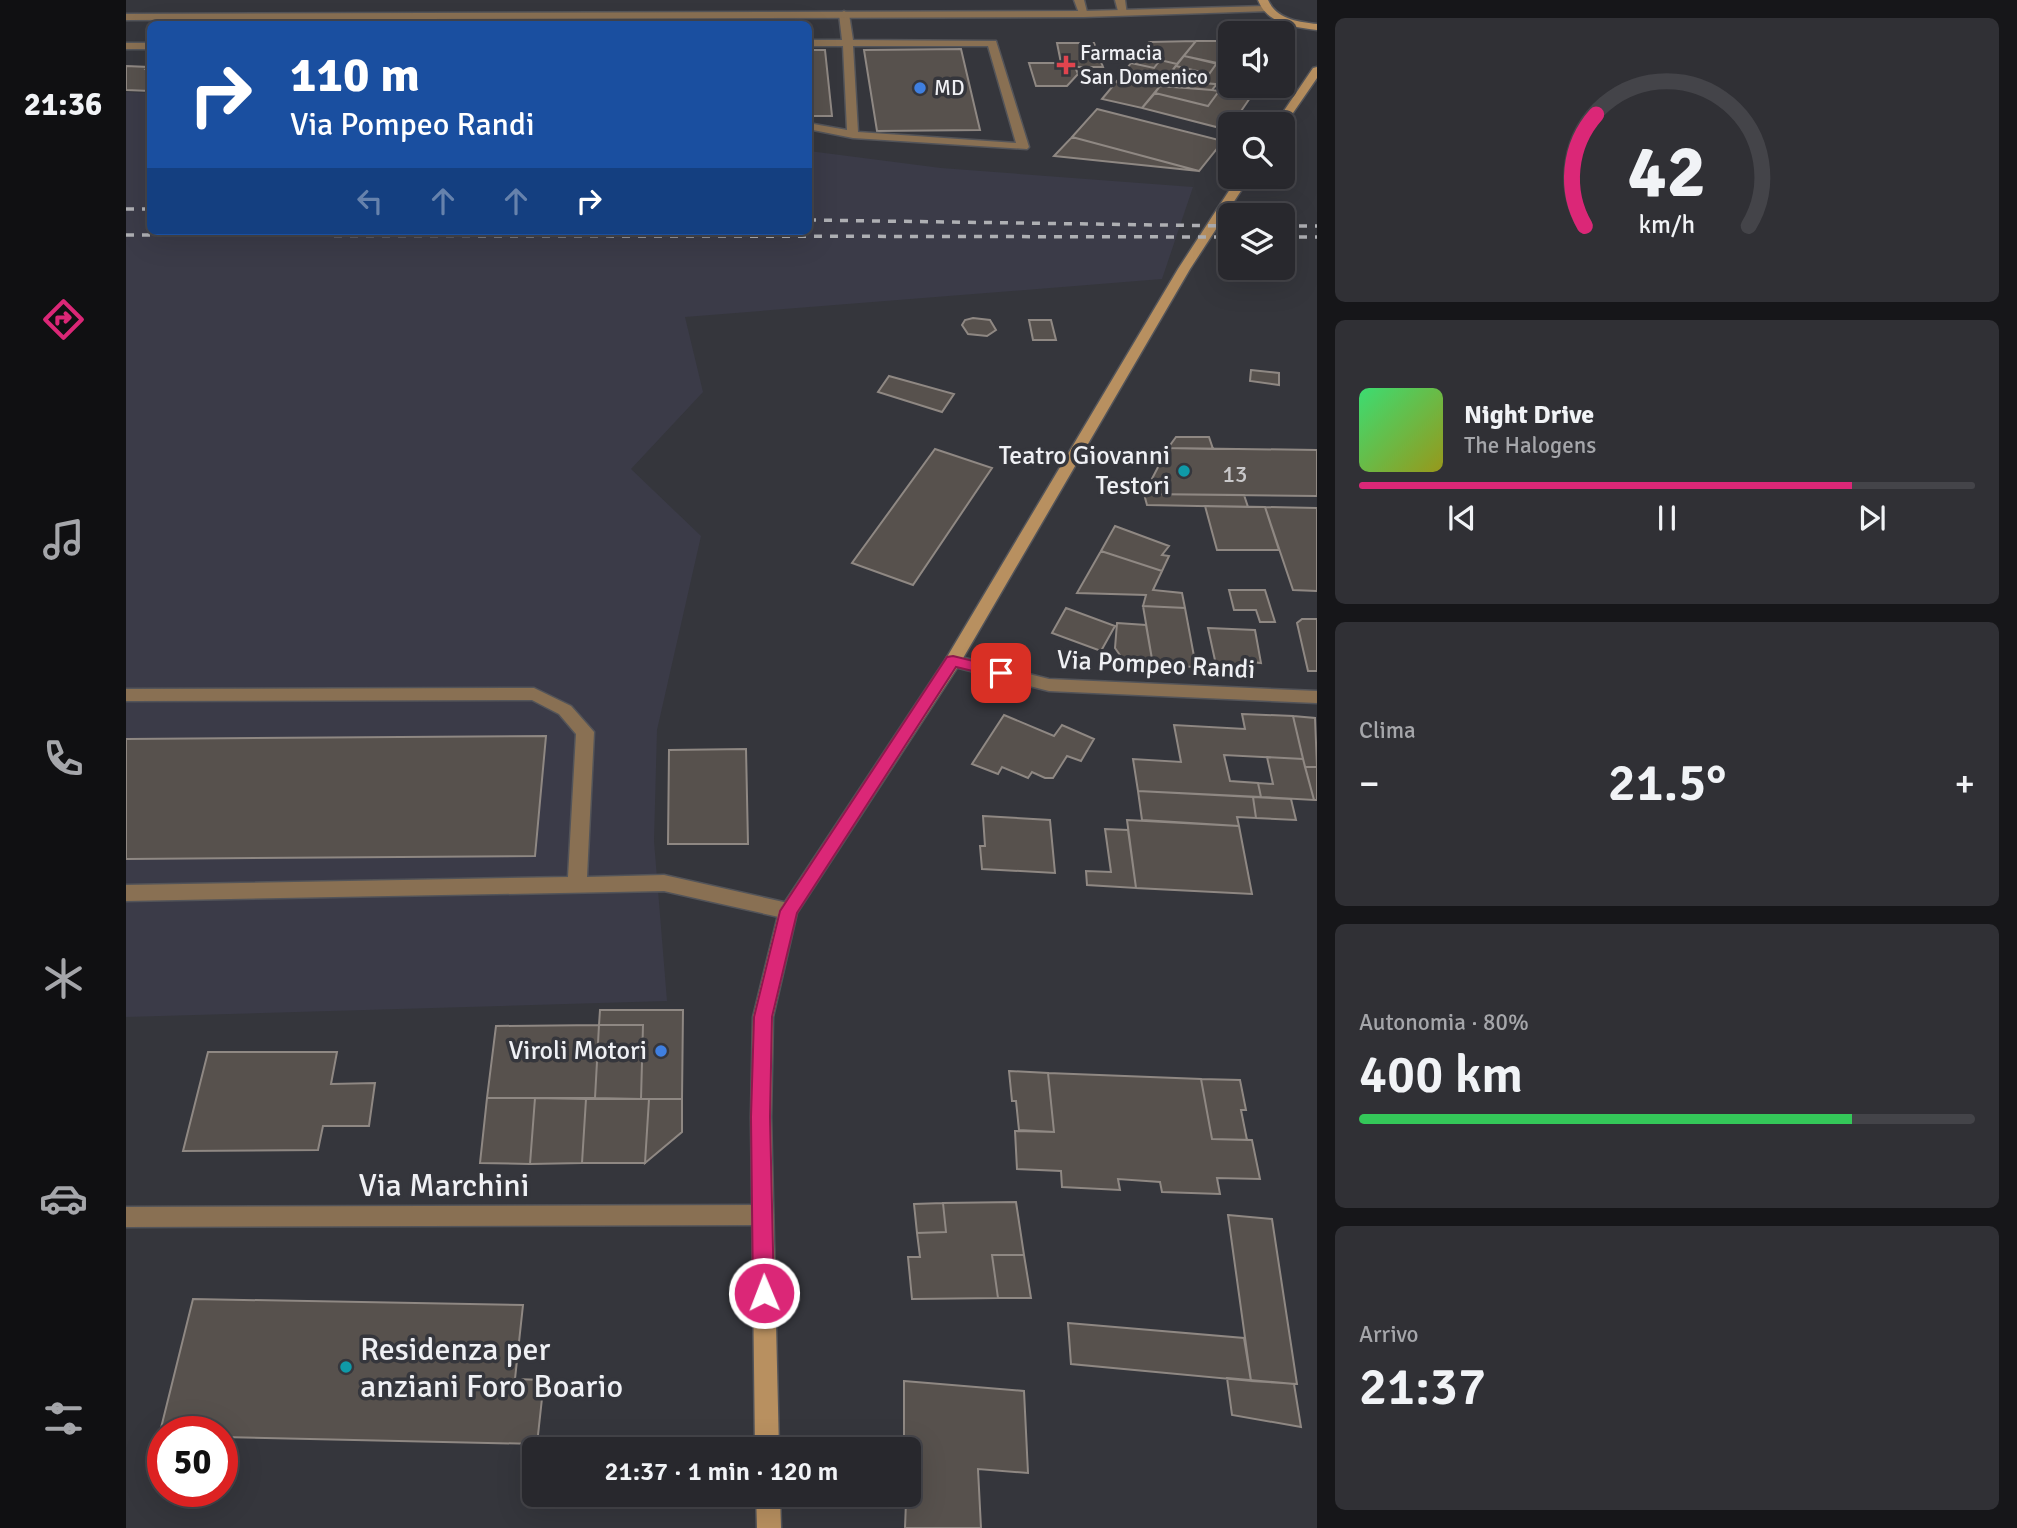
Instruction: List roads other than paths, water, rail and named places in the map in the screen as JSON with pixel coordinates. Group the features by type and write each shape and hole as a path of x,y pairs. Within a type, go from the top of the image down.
{"main road":[{"path":"1264,4 1286,21 1317,27"},
{"path":"1288,112 1317,71"},
{"path":"766,1437 762,1215 763,1017 789,911 953,661 1184,269 1236,189"},
{"path":"768,1507 769,1528"}],"street":[{"path":"1079,0 1084,14"},
{"path":"1120,0 1123,13"},
{"path":"126,17 396,16 533,20 844,14 1084,14 1264,4"},
{"path":"844,14 853,135"},
{"path":"388,21 396,16"},
{"path":"812,43 992,43 1023,148 853,135 812,127"},
{"path":"126,46 147,46"},
{"name":"Via Pompeo Randi","path":"953,661 1049,685 1317,697"},
{"path":"126,695 534,694 565,710 585,732 577,885"},
{"path":"126,893 664,883 789,911"},
{"name":"Via Marchini","path":"126,1217 762,1215"}],"railway":[{"path":"126,209 147,209"},
{"path":"812,220 1218,226"},
{"path":"1295,226 1317,226"},
{"path":"126,235 1218,237"},
{"path":"1295,237 1317,237"}],"place":[{"name":"Farmacia San Domenico","path":"1066,65"},
{"name":"MD","path":"920,88"},
{"name":"Teatro Giovanni Testori","path":"1184,471"},
{"name":"Viroli Motori","path":"661,1051"},
{"name":"Residenza per anziani Foro Boario","path":"346,1367"}]}
